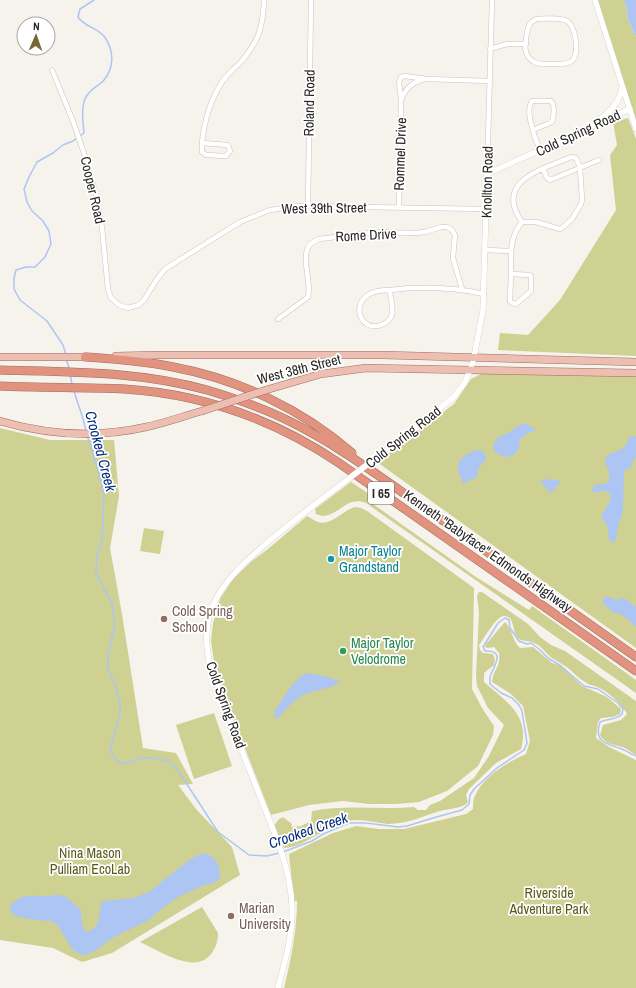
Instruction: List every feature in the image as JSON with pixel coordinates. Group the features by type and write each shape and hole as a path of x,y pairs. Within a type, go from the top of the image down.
{"highway":[{"path":"85,358 134,361 172,366 205,374 248,389 280,404 313,424 340,442 375,473"},
{"name":"Kenneth \"Babyface\" Edmonds Highway","path":"0,370 90,372 130,375 164,380 195,387 239,400 274,414 326,441 375,473 636,657"},
{"name":"Kenneth \"Babyface\" Edmonds Highway","path":"0,387 125,389 158,393 205,402 256,419 299,439 343,466 636,671"}],"main road":[{"name":"West 38th Street","path":"0,357 85,358 158,355 383,355 474,360 636,362"},
{"name":"West 38th Street","path":"0,421 35,429 68,434 107,433 148,427 310,377 349,370 378,368 636,373"}],"street":[{"path":"202,143 225,144 229,146 230,151 226,156 206,155 202,152 202,143 207,116 217,90 248,52 259,34 263,19 264,0"},
{"name":"Roland Road","path":"308,206 310,0"},
{"name":"Knollton Road","path":"474,360 481,324 484,294 492,0"},
{"name":"Cold Spring Road","path":"487,174 630,109 595,0"},
{"path":"534,20 567,21 572,26 577,55 572,61 566,64 540,64 536,63 526,53 526,44 529,25 534,20"},
{"path":"490,49 507,44 526,44"},
{"name":"Cooper Road","path":"52,70 77,130 91,176 105,250 108,289 112,300 124,307"},
{"name":"Rommel Drive","path":"399,208 401,100 399,81 402,77 425,79"},
{"path":"425,79 489,81"},
{"name":"Rommel Drive","path":"401,100 406,90 413,83 425,79"},
{"path":"590,127 614,107 621,94 623,86"},
{"path":"534,131 552,122 553,104 551,101 533,100 531,102 530,118 534,136 541,149"},
{"path":"630,109 636,129"},
{"path":"573,157 576,159 580,167 582,202 575,215 564,227 558,228 538,222 522,222 516,214 514,205 515,190 523,179 573,157"},
{"path":"543,169 547,178 550,180 599,160"},
{"name":"West 39th Street","path":"124,307 136,306 143,302 160,275 167,268 240,222 270,210 286,207 308,206 486,209"},
{"path":"511,274 531,276 531,291 516,304 510,301 511,251 514,233 522,222"},
{"name":"Rome Drive","path":"278,319 308,297 309,288 306,253 310,244 319,239 379,232 425,232 441,227 447,227 452,230 456,237 453,260 462,289"},
{"path":"485,250 511,251"},
{"path":"390,290 392,314 389,320 378,326 366,324 359,314 358,308 360,302 373,292 383,290 425,287 462,289 484,294"},
{"name":"Cold Spring Road","path":"278,988 290,941 292,895 286,865 211,668 206,645 208,619 217,596 234,573 280,533 451,400 463,386 474,360"}],"green space":[{"path":"597,0 623,0 626,4 628,20 636,37 636,122"},
{"path":"628,118 636,139 636,356 498,350 500,333 528,335 560,300 616,210 610,155 617,145 613,122"},
{"path":"481,374 636,376 636,648 377,462 454,404 471,379"},
{"name":"Nina Mason Pulliam EcoLab","path":"0,428 50,440 114,440 119,496 110,548 143,748 176,753 193,784 178,785 196,809 232,847 240,875 112,953 82,962 53,948 0,940"},
{"path":"351,482 378,500 377,502 371,501 373,504 476,577 529,610 532,606 636,680 636,693 366,503 358,501 352,502 329,515 323,516 316,514 315,509"},
{"name":"Major Taylor Velodrome","path":"355,507 367,511 474,588 472,689 494,726 493,735 478,766 447,791 419,802 369,804 343,801 309,805 271,815 229,707 214,661 211,641 213,623 220,599 233,579 252,561 307,516 323,523 333,520"},
{"path":"144,528 164,531 160,554 140,551"},
{"path":"479,592 482,592 528,624 540,637 551,645 565,651 636,701 636,755 625,748 608,743 602,739 600,735 603,725 621,720 627,714 617,701 609,694 581,679 568,668 552,658 537,644 518,639 515,634 512,621 510,618 504,616 497,620 479,645 480,650 483,653 493,654 495,659 494,665 484,673 484,682 508,703 519,718 523,737 521,749 496,763 469,789 466,795 468,802 465,805 396,824 358,820 348,821 332,827 302,843 284,848 274,826 278,820 283,817 292,824 291,827 301,826 311,821 312,811 325,809 350,807 414,807 418,810 426,810 430,805 440,801 474,778 489,756 504,725 488,708 477,686 476,675 479,613 477,596"},
{"name":"Riverside Adventure Park","path":"505,622 510,628 515,642 520,648 533,647 552,663 561,666 582,686 607,697 621,709 620,714 613,717 601,718 598,722 596,738 609,747 636,760 636,988 284,988 293,945 297,912 297,901 294,901 289,854 333,833 356,826 379,829 404,829 466,814 473,809 474,797 490,776 497,770 526,754 530,741 523,706 511,694 492,682 499,662 499,653 494,647 485,647"},
{"path":"214,713 232,766 194,779 176,725"},
{"path":"202,907 218,933 214,949 204,960 187,962 167,955 140,942"}],"water":[{"path":"623,0 636,0 636,37 628,20 626,4"},
{"path":"523,423 536,429 522,437 518,450 515,454 505,457 497,453 493,447 498,438"},
{"path":"636,436 636,457 632,462 631,467 624,472 623,512 618,525 616,539 613,542 610,542 607,525 601,517 609,504 609,493 605,491 592,492 592,489 595,485 607,483 609,481 605,459 608,455 624,448 629,438"},
{"path":"476,450 484,452 486,459 478,469 477,477 463,484 458,470 459,461 467,454"},
{"path":"549,479 561,482 550,493 541,482"},
{"path":"606,596 617,600 624,598 636,607 636,627 621,614 614,613 603,603 603,599"},
{"path":"308,673 340,681 328,688 309,692 301,696 277,719 275,718 275,711 289,689 298,678"},
{"path":"204,853 212,857 217,862 220,878 214,883 204,885 178,897 149,920 112,938 98,949 88,954 81,955 73,950 58,926 52,921 34,920 16,916 11,912 10,906 22,897 60,895 69,899 81,910 82,924 85,932 91,930 97,924 103,901 133,898 149,892 192,858"}],"waterway":[{"name":"Crooked Creek","path":"66,355 63,345 47,321 20,300 14,289 14,278 16,270 26,267 35,267 45,257 51,244 49,231 43,221 32,211 27,202 24,189 29,177 37,162 84,133 83,107 85,98 104,80 110,70 112,55 106,39 100,32 81,21 78,17 80,9 94,0"},
{"name":"Crooked Creek","path":"66,359 69,368"},
{"name":"Crooked Creek","path":"70,374 72,384"},
{"name":"Crooked Creek","path":"74,390 86,432"},
{"name":"Crooked Creek","path":"87,435 104,494 102,539 97,557 96,573 112,602 115,625 108,654 108,669 120,702 120,712 111,746 112,755 117,761 124,764 141,758 154,758 168,761 179,772 218,832 249,855 267,856 279,853"},
{"name":"Crooked Creek","path":"283,852 312,841 323,834 349,823 366,823 398,827 407,826 462,810 469,804 470,795 475,788 497,768 524,750 527,743 522,711 519,705 512,698 501,693 490,684 490,677 496,664 497,656 492,651 485,651 483,647 498,623 505,618 509,620 510,628 519,641 527,644 531,643 584,686 598,689 618,703 623,709 622,714 617,718 600,722 598,728 599,737 605,743 623,749 636,756"}],"place":[{"name":"Major Taylor Grandstand","path":"331,559"},
{"name":"Cold Spring School","path":"164,619"},
{"name":"Major Taylor Velodrome","path":"343,651"},
{"name":"Marian University","path":"231,916"}]}
